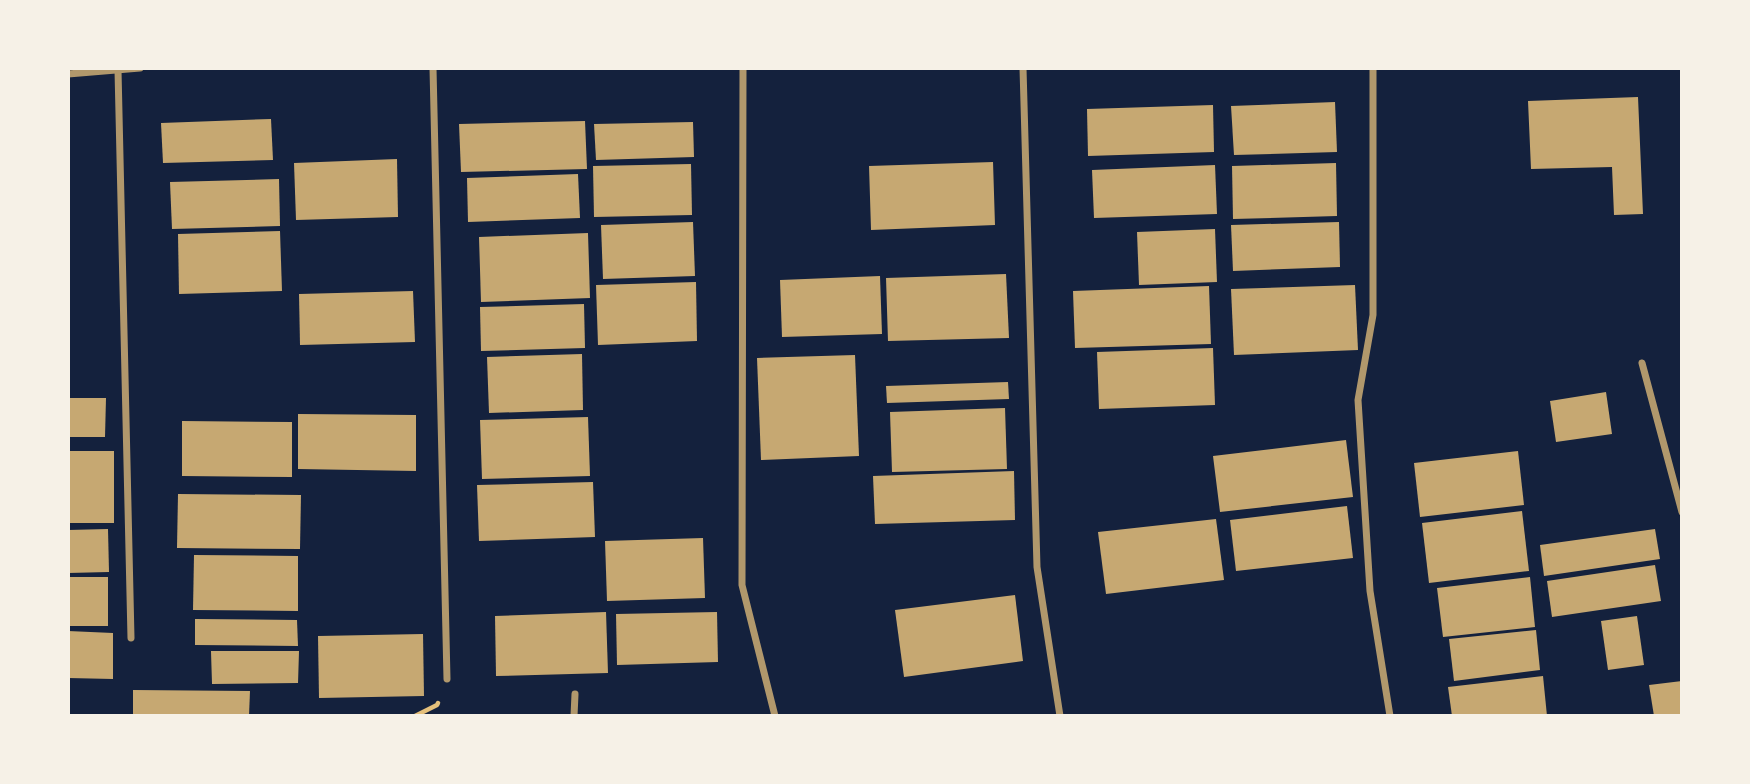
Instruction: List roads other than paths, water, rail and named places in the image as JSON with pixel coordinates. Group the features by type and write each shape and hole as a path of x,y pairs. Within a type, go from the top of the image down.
{"street":[{"path":"68,74 140,68"},
{"path":"433,68 447,679"},
{"path":"743,68 742,585 775,716"},
{"path":"1023,68 1037,567 1060,716"},
{"path":"1373,68 1373,315 1358,400 1370,591 1390,716"},
{"path":"118,70 131,638"},
{"path":"1642,363 1682,512"},
{"path":"574,716 575,694"}]}
